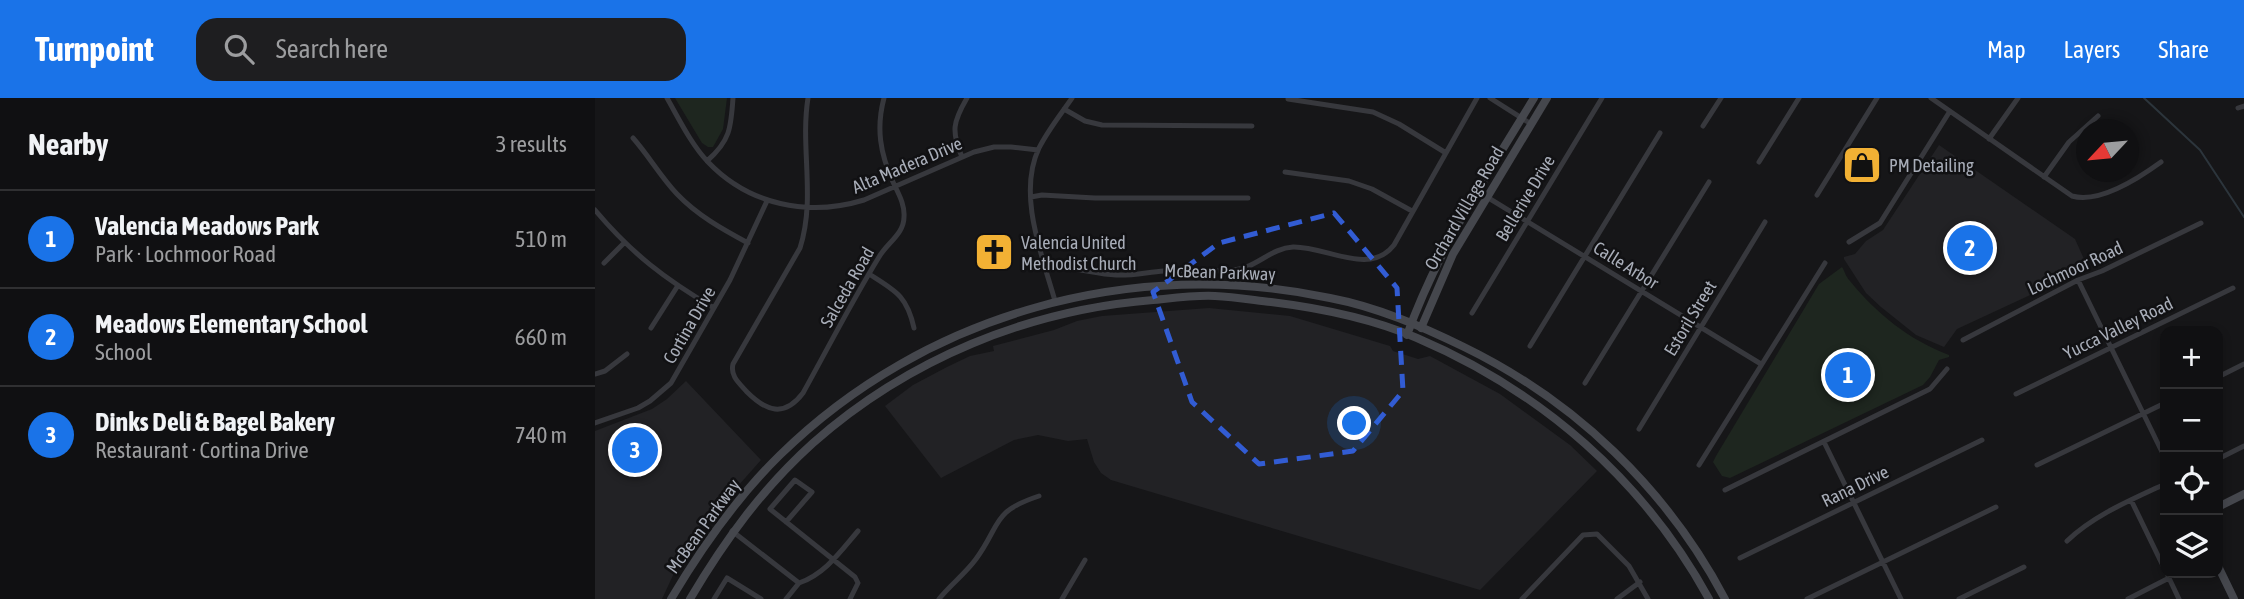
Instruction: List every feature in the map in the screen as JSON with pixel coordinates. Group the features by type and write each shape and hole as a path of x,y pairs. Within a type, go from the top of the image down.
{"main road":[{"name":"Orchard Village Road","path":"1406,335 1435,264 1534,98"},
{"name":"Orchard Village Road","path":"1416,338 1449,262 1547,98"},
{"name":"McBean Parkway","path":"671,599 699,554 764,471 825,415 884,373 987,322 1055,301 1167,284 1281,289 1333,298 1421,326 1523,379 1556,401 1591,430 1644,483 1695,548 1725,599"},
{"name":"McBean Parkway","path":"690,599 733,531 776,479 835,425 882,391 955,351 1046,317 1128,302 1215,296 1299,305 1336,313 1416,338 1515,390 1569,428 1614,470 1657,519 1686,559 1709,599"},
{"path":"1569,428 1591,430"},
{"path":"2223,504 2244,494"},
{"path":"2223,576 2234,599"}],"street":[{"name":"Alta Madera Drive","path":"667,98 707,161 748,193 767,201 807,209 845,206 962,157 994,147 1011,146 1038,150"},
{"path":"707,161 726,141 732,119 733,98"},
{"path":"807,209 804,138 808,98"},
{"name":"Salceda Road","path":"807,209 800,247 733,364 733,376 765,407 775,410 796,402 882,252 902,230 905,221 904,208 882,155 879,135 884,98"},
{"path":"962,157 955,140 954,128 957,114 967,98"},
{"path":"1055,301 1034,222 1032,176 1038,150 1072,98"},
{"path":"1047,270 1074,267 1121,275 1161,271 1232,270 1248,267 1275,252 1291,247 1365,260 1383,256 1394,245 1477,98"},
{"path":"1490,98 1531,124"},
{"name":"Bellerive Drive","path":"1472,313 1602,98"},
{"path":"1703,126 1721,98"},
{"path":"1759,162 1799,98"},
{"path":"1817,195 1877,98"},
{"path":"1931,98 2073,196 2091,198 2142,175 2161,162"},
{"path":"1989,139 2018,98"},
{"path":"1288,99 1373,113 1399,124 1446,153"},
{"path":"1064,109 1084,121 1103,125 1252,126"},
{"path":"1849,242 1880,223 1950,111"},
{"path":"2044,177 2069,142 2098,117"},
{"path":"1530,346 1660,133"},
{"path":"633,138 676,193 694,210 748,243"},
{"path":"1285,172 1349,181 1372,189 1412,211"},
{"path":"1585,383 1709,182"},
{"name":"Calle Arbor","path":"1477,191 1761,364"},
{"path":"1031,197 1248,198"},
{"name":"Cortina Drive","path":"595,423 638,408 661,392 675,377 748,243 767,201"},
{"path":"595,210 645,263 714,308"},
{"name":"Estoril Street","path":"1639,429 1765,222"},
{"name":"Lochmoor Road","path":"1963,340 2078,280 2201,223"},
{"path":"604,263 624,243"},
{"path":"1699,465 1825,263"},
{"path":"869,274 904,298 914,328"},
{"path":"2078,280 2162,452"},
{"path":"651,328 677,286"},
{"name":"Yucca Valley Road","path":"2016,394 2233,288"},
{"path":"595,374 605,371 627,354"},
{"path":"2223,374 2244,364"},
{"path":"1725,490 1930,389 1947,369"},
{"path":"2037,465 2160,404"},
{"name":"Rana Drive","path":"1740,558 1982,440"},
{"path":"1824,442 1901,599"},
{"path":"2223,456 2244,446"},
{"path":"786,522 812,492 795,480 770,509 786,522 833,559 855,577 858,583 851,599"},
{"path":"2067,541 2080,528 2160,486"},
{"path":"939,599 977,557 1000,517 1008,509 1039,496"},
{"path":"2131,500 2160,560"},
{"path":"1807,599 1996,507"},
{"path":"733,531 799,583"},
{"path":"786,599 799,583 813,578 858,531"},
{"path":"1522,599 1583,535 1590,533 1597,534 1629,566 1648,599"},
{"path":"1062,599 1085,560"},
{"path":"1959,599 2024,567"},
{"path":"714,599 727,578 761,599"},
{"path":"2127,599 2161,578"},
{"path":"2169,578 2179,599"},
{"path":"1617,599 1640,582"}],"highlighted area":[{"path":"1334,213 1397,288 1403,391 1353,451 1259,464 1192,402 1153,292 1219,243"}],"shaded area":[{"path":"675,98 727,98 723,129 713,147 702,143"},
{"path":"1939,145 2075,239 2088,268 1957,329 1944,347 1916,335 1881,307 1866,293 1844,259 1855,254 1866,241 1883,230"},
{"path":"1842,267 1860,293 1882,315 1920,342 1949,357 1939,360 1923,385 1730,478 1722,476 1713,462 1716,456 1819,284"},
{"path":"1209,308 1290,316 1390,346 1393,351 1418,359 1430,356 1500,394 1570,445 1597,471 1480,590 1111,480 1101,473 1094,462 1087,439 1068,441 1038,435 1014,440 941,478 885,406 913,385 947,367 970,356 994,351 993,346 1102,316"},
{"path":"686,381 761,460 682,556 662,599 595,599 595,431 652,409"}],"waterway":[{"path":"2144,98 2200,150 2244,217"}],"place":[{"name":"PM Detailing","path":"1862,165"},
{"name":"Meadows Elementary School","path":"1970,248"},
{"name":"Valencia United Methodist Church","path":"994,252"},
{"name":"Valencia Meadows Park","path":"1848,375"},
{"name":"Dinks Deli & Bagel Bakery","path":"635,450"}]}
